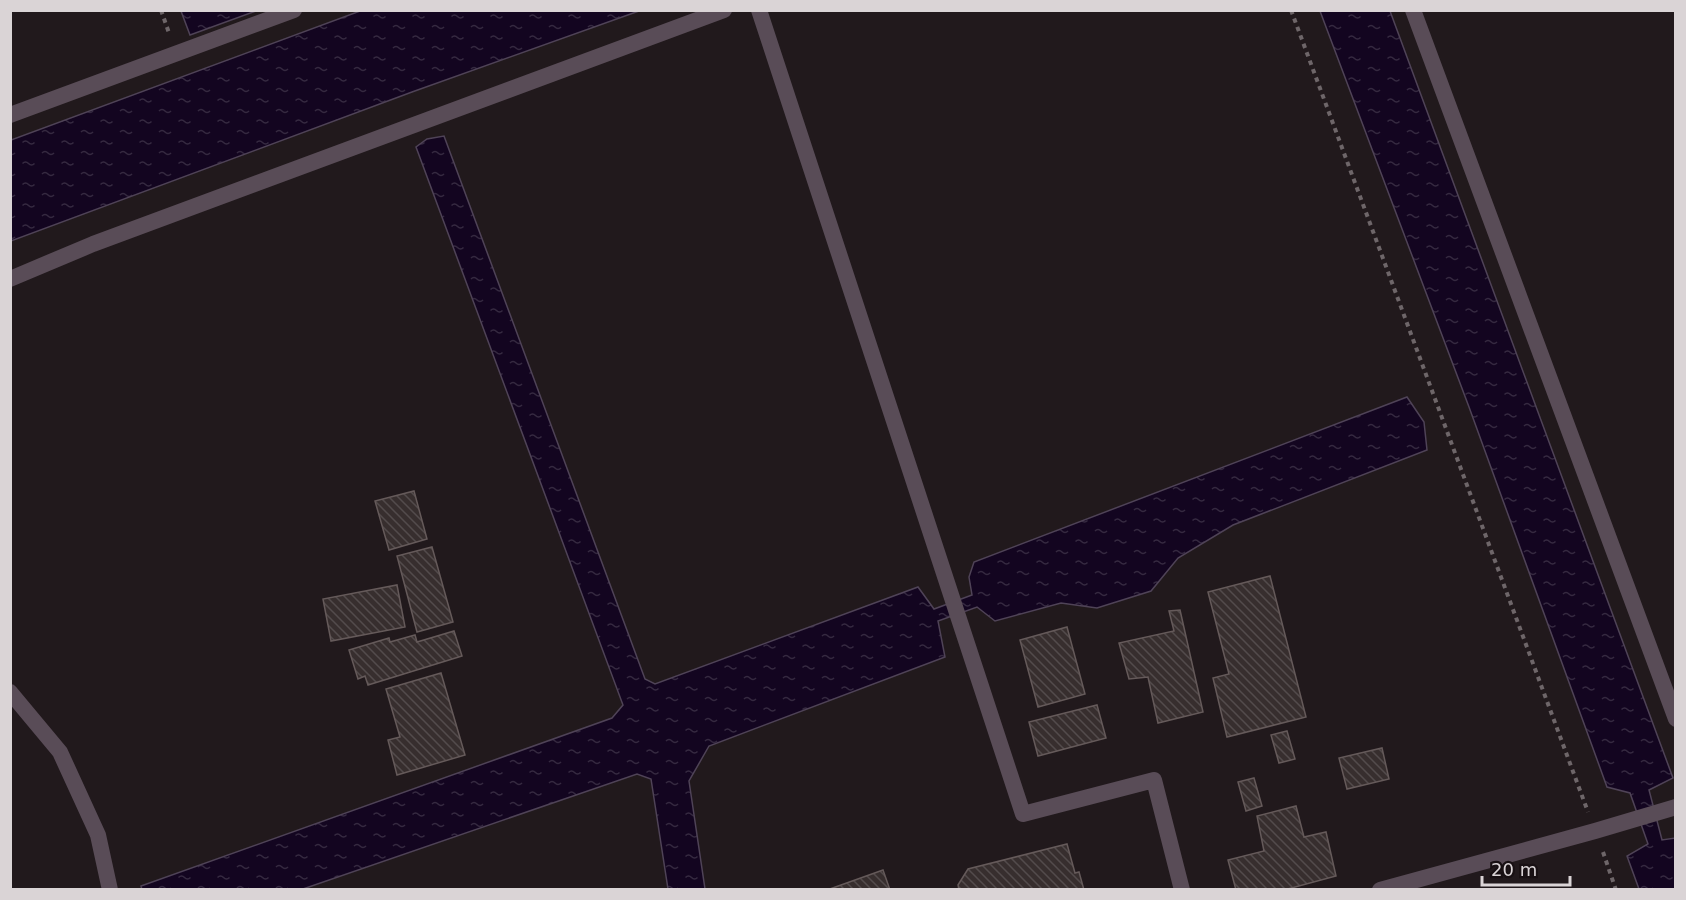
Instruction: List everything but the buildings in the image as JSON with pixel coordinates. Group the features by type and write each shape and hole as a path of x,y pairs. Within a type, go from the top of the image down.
{"street":[{"path":"10,115 294,10"},
{"path":"10,279 104,240 724,10"},
{"path":"759,10 1023,814 1154,780 1182,890"},
{"path":"1413,10 1676,718"},
{"path":"10,692 60,752 98,835 110,890"},
{"path":"1380,890 1667,809"}],"path":[{"path":"1291,10 1616,890"}],"water":[{"path":"181,10 256,11 190,35"},
{"path":"360,11 639,11 412,92 11,241 11,140"},
{"path":"1320,11 1390,11 1673,778 1649,790 1662,840 1675,838 1675,889 1639,889 1627,856 1648,844 1630,793 1607,787 1469,407"},
{"path":"444,136 645,679 655,684 918,587 934,609 972,595 969,577 974,562 1407,397 1424,422 1427,450 1233,525 1178,558 1151,591 1097,608 1061,603 995,621 977,607 938,621 945,657 709,746 689,781 705,889 668,889 651,779 637,774 303,889 142,890 141,886 612,718 623,705 416,147 427,139"}]}
